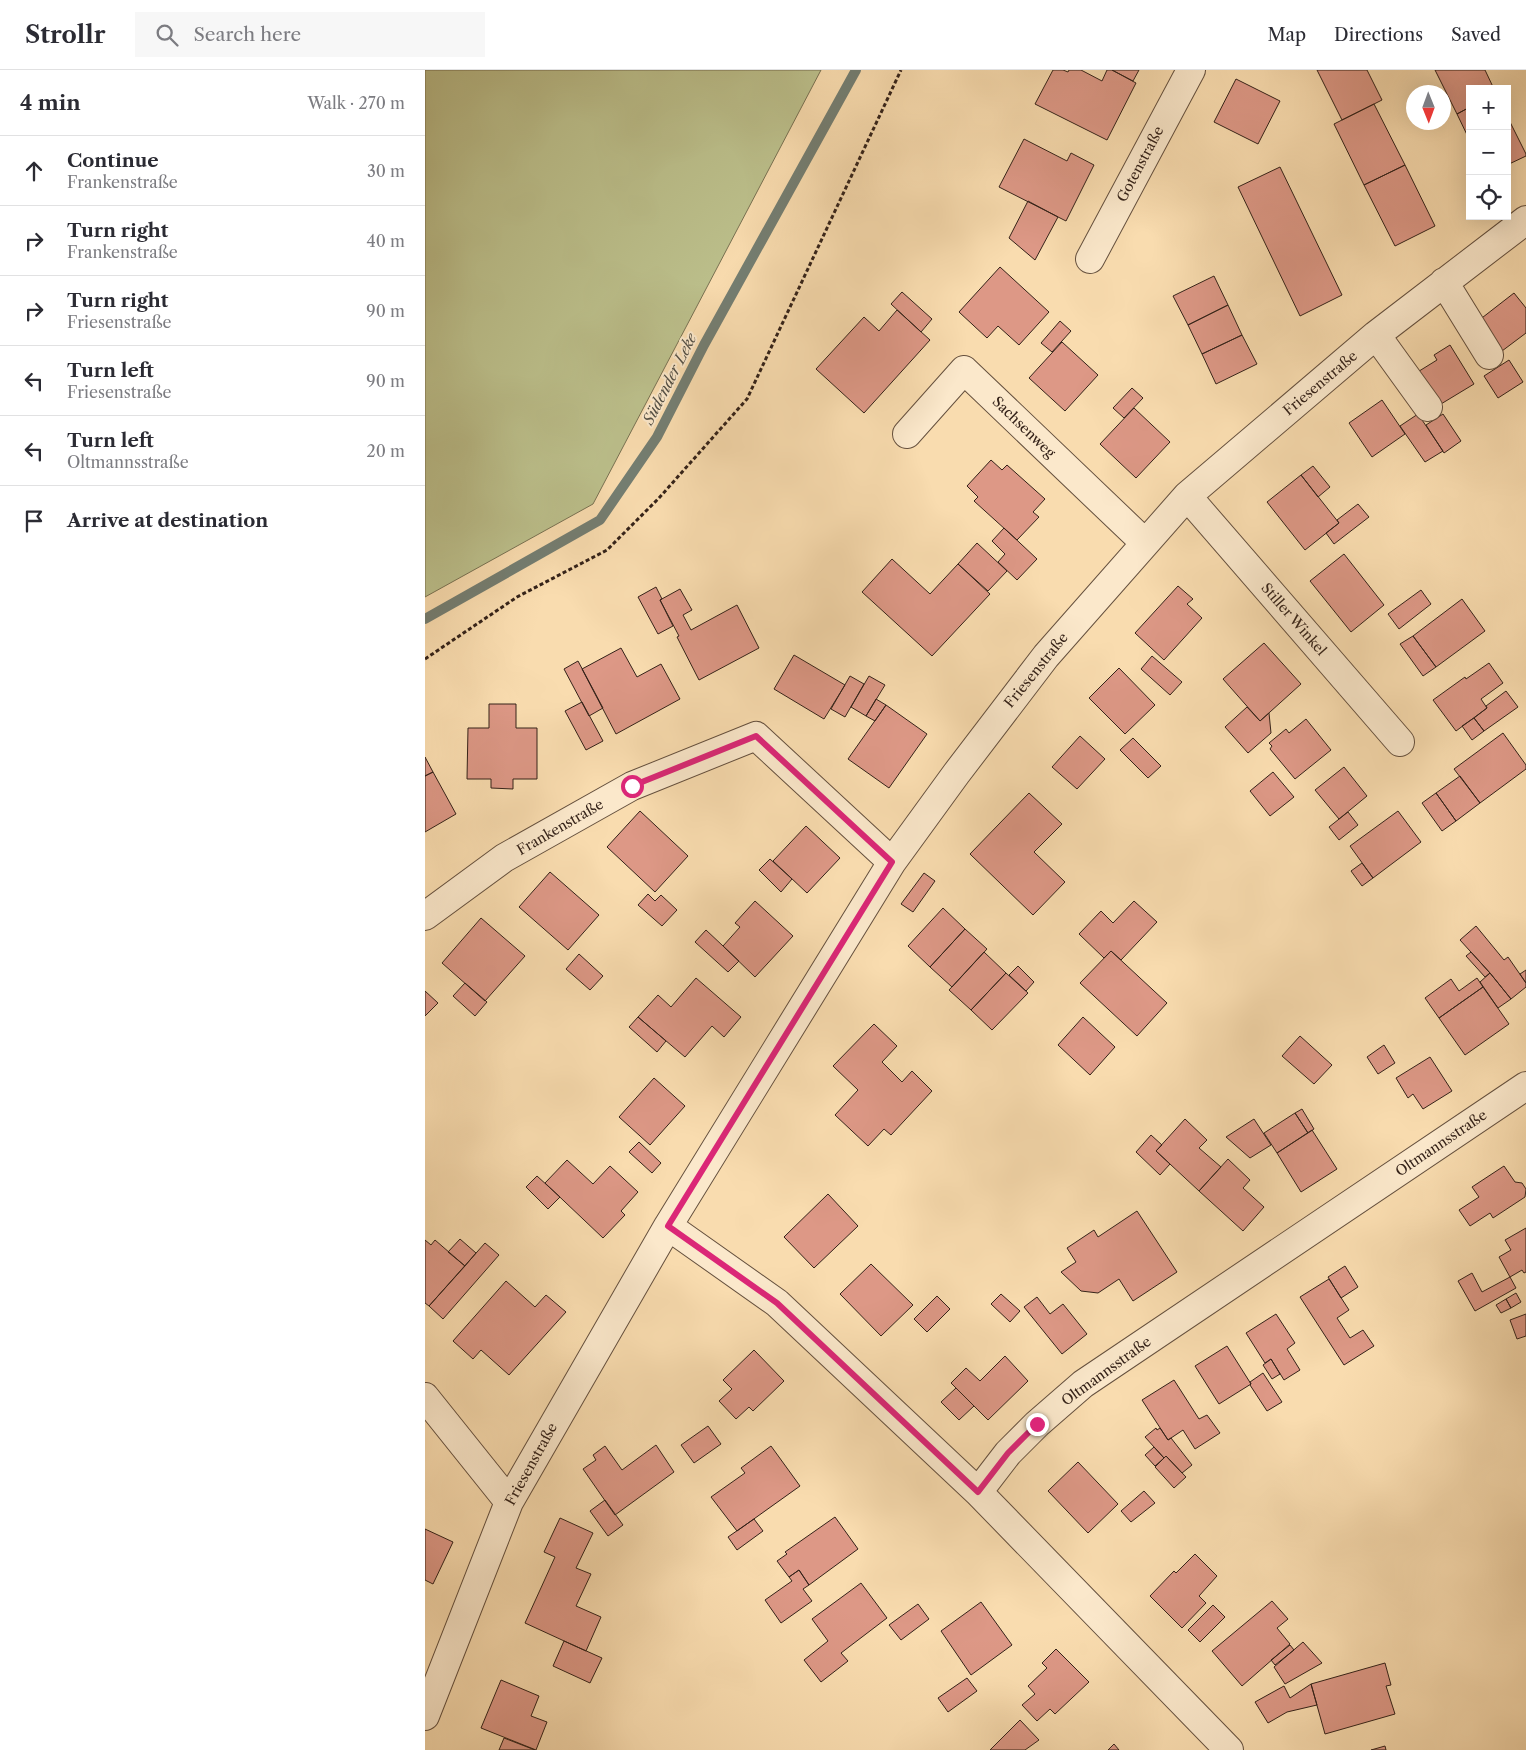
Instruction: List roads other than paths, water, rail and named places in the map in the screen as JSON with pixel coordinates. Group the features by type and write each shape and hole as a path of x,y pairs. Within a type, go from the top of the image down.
{"street":[{"name":"Gotenstraße","path":"1090,259 1191,70"},
{"name":"Friesenstraße","path":"425,1716 509,1502 668,1226 892,862 956,774 1046,656 1187,496 1376,335 1526,220"},
{"path":"1444,282 1489,355"},
{"path":"1376,335 1428,407"},
{"name":"Sachsenweg","path":"907,434 964,370 1145,543"},
{"name":"Stiller Winkel","path":"1187,496 1400,742"},
{"name":"Frankenstraße","path":"425,916 504,858 632,786 756,736 892,862"},
{"name":"Oltmannsstraße","path":"978,1492 1008,1453 1037,1424 1083,1384 1526,1087"},
{"path":"668,1226 777,1303 978,1492 1229,1750"},
{"path":"425,1397 509,1502"}],"waterway":[{"name":"Südender Leke","path":"425,619 600,520 657,437 704,345 856,70"}]}
